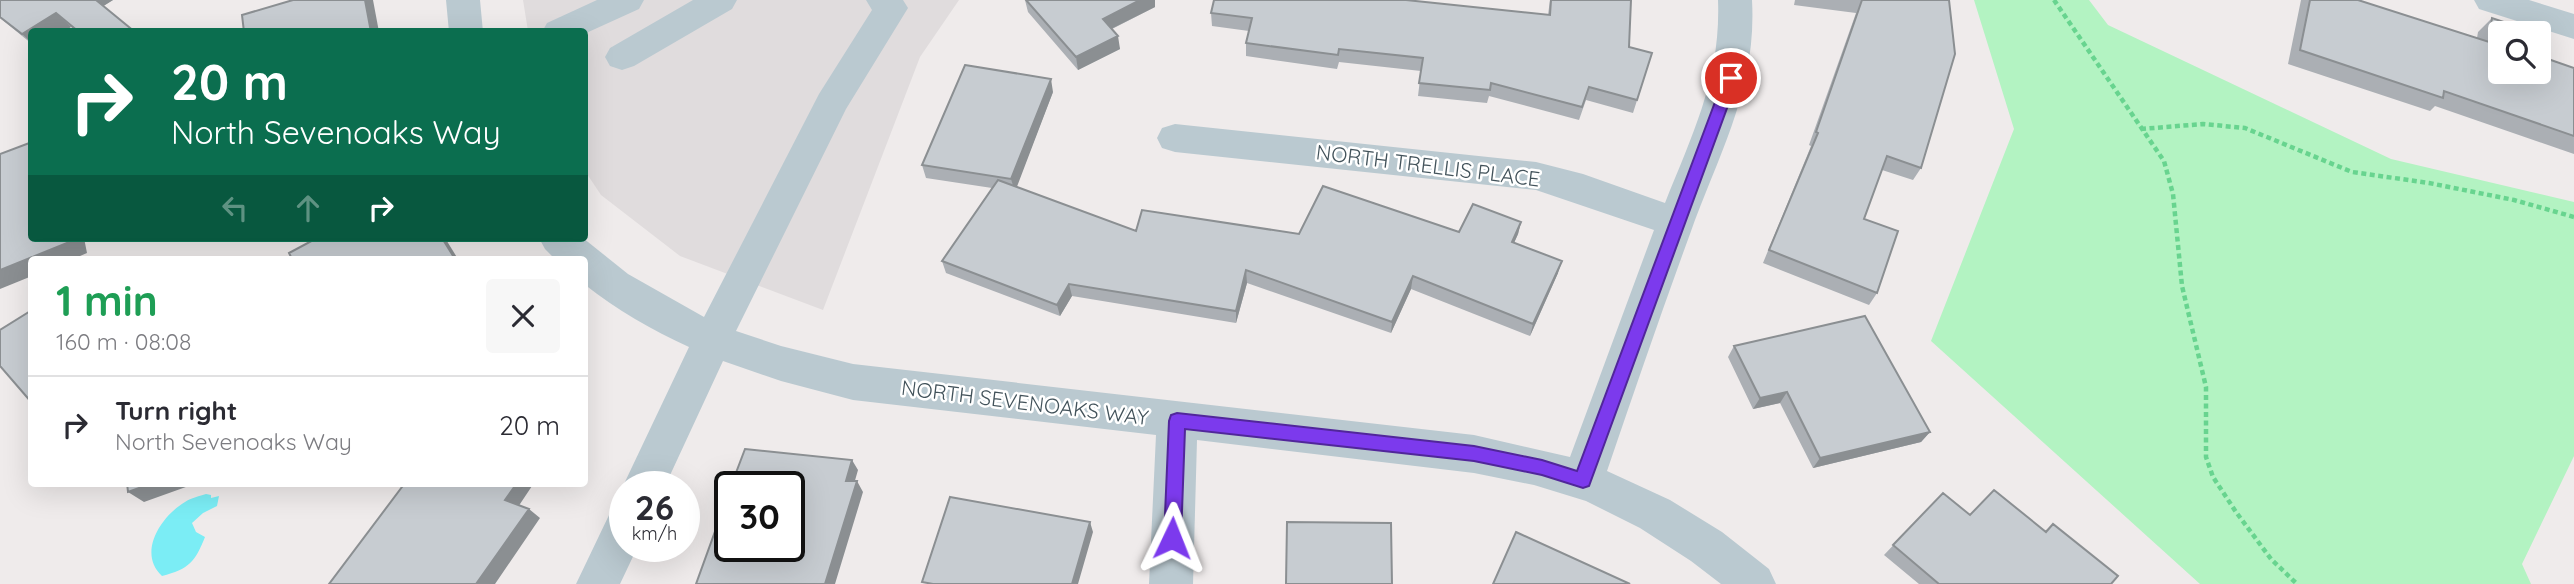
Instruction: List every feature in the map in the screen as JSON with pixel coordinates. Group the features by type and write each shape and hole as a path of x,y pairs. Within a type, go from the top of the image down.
{"street":[{"path":"463,0 466,28"},
{"path":"568,28 627,0"},
{"path":"622,57 720,0"},
{"path":"651,471 712,341 831,103 891,8 883,0"},
{"path":"1583,480 1675,222 1726,94 1735,62 1739,29 1735,0"},
{"path":"2491,0 2574,27"},
{"name":"NORTH TRELLIS PLACE","path":"1175,138 1536,176 1583,189 1675,222"},
{"path":"562,242 577,256"},
{"name":"NORTH SEVENOAKS WAY","path":"588,265 635,301 712,341 804,372 853,382 1474,454 1542,468 1583,480 1627,499 1685,531 1754,584"},
{"path":"1171,584 1177,421"},
{"path":"598,584 609,561"}],"path":[{"path":"2054,0 2164,161 2173,194 2178,267 2206,387 2206,457 2213,477 2236,512 2271,559 2297,584"},
{"path":"2141,129 2203,124 2245,128 2352,172 2441,185 2514,200 2574,217"}],"shaded area":[{"path":"523,0 959,0 920,57 823,310 680,256 601,195 588,176 588,28 528,28"}],"green space":[{"path":"1974,0 2089,0 2108,25 2391,159 2574,202 2574,456 2522,564 2531,584 2200,584 1931,341 2014,129"}],"water":[{"path":"211,495 211,498 219,496 217,506 192,523 196,532 205,537 198,553 185,567 162,576 152,557 155,536 176,508 190,499"}],"building":[{"path":"0,0 96,0 130,28 74,28 56,13 22,34 0,17"},
{"path":"293,0 365,0 370,28 244,28 242,15"},
{"path":"1026,0 1140,0 1103,19 1118,36 1076,57"},
{"path":"1214,0 1406,0 1550,15 1551,0 1631,0 1629,47 1652,53 1637,100 1589,87 1582,107 1491,83 1490,90 1419,83 1423,58 1339,49 1338,55 1246,43 1252,18 1211,13"},
{"path":"1862,0 1949,0 1955,54 1921,168 1887,156 1864,219 1898,231 1877,293 1769,250 1818,133 1816,132"},
{"path":"2310,0 2358,0 2488,42 2488,84 2551,84 2551,60 2574,68 2574,136 2444,91 2443,98 2300,50"},
{"path":"965,65 1051,79 1011,179 922,165"},
{"path":"28,144 28,242 70,242 35,256 28,256 28,259 0,270 0,154"},
{"path":"998,180 1136,231 1142,210 1299,234 1323,186 1459,232 1473,204 1521,222 1512,242 1562,261 1533,324 1413,276 1392,322 1246,270 1236,311 1069,284 1057,305 942,261"},
{"path":"310,242 444,242 453,256 290,256 289,253"},
{"path":"28,312 28,398 0,366 0,330"},
{"path":"1865,316 1930,432 1820,458 1787,392 1760,398 1734,346"},
{"path":"745,449 852,460 846,481 857,481 825,584 696,584 714,534 714,562 805,562 805,471 737,471"},
{"path":"127,487 142,487 128,492"},
{"path":"402,487 514,487 505,500 529,509 476,584 329,584"},
{"path":"1994,490 2046,532 2053,524 2118,576 2111,584 1939,584 1893,545 1943,493 1970,515"},
{"path":"950,497 1090,522 1072,584 922,582"},
{"path":"1287,522 1391,523 1392,584 1286,584"},
{"path":"1516,532 1630,584 1493,584"}],"route":[{"path":"1172,538 1177,421 1474,454 1542,468 1583,480 1675,222 1731,78"}]}
